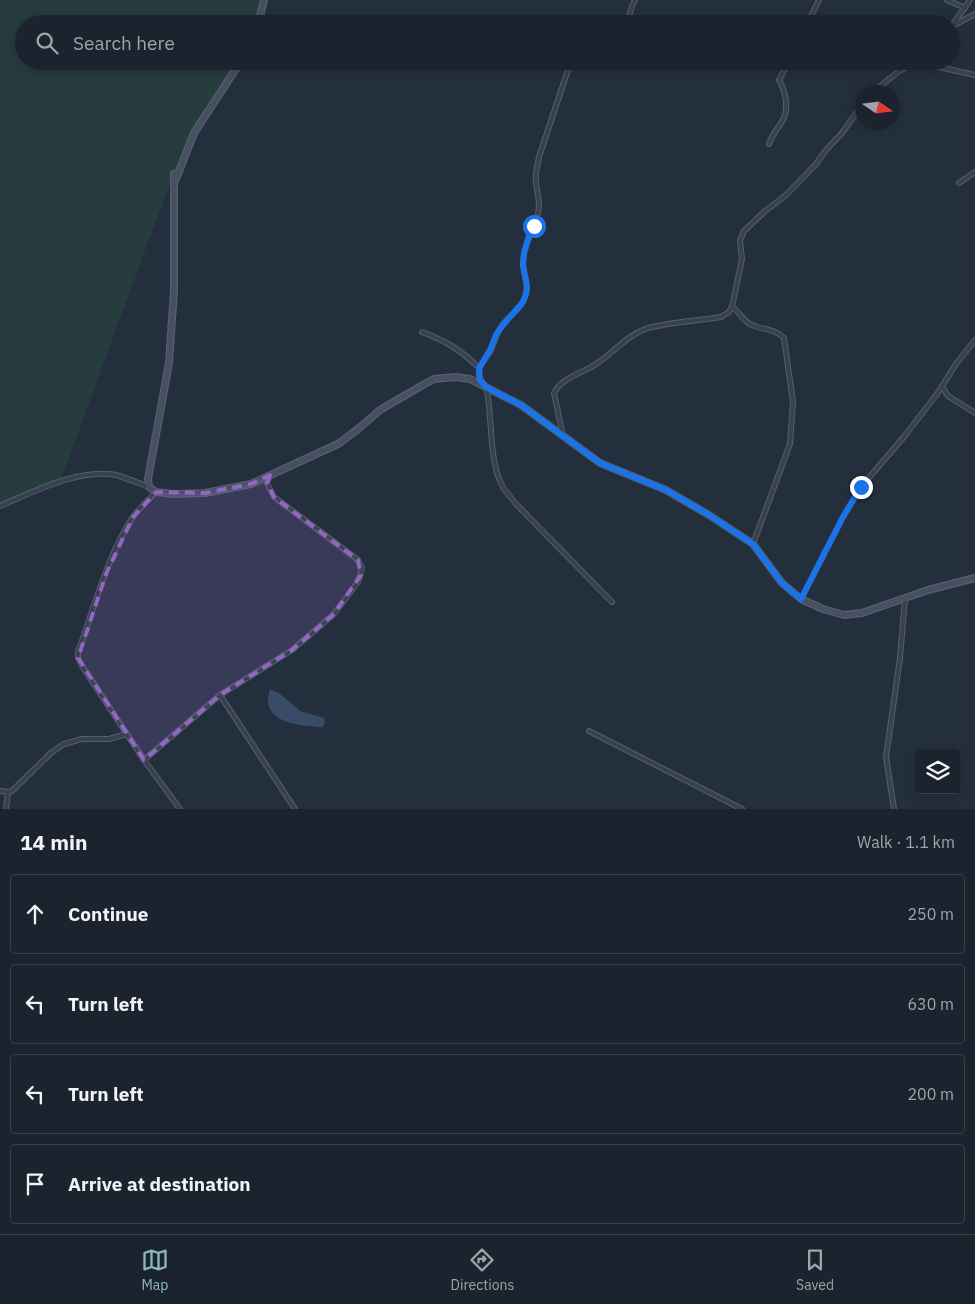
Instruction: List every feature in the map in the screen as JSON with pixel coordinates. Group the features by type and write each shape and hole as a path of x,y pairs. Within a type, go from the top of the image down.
{"street":[{"path":"260,15 264,0"},
{"path":"630,15 635,0"},
{"path":"812,15 819,0"},
{"path":"947,0 964,8"},
{"path":"959,15 970,0"},
{"path":"960,22 975,14"},
{"path":"174,184 194,133 235,70"},
{"path":"568,70 535,172 540,204 524,253 523,265 527,286 526,294 523,302 496,335 490,350 479,368 480,380 486,387 490,403 492,446 497,469 504,488 516,504 612,602"},
{"path":"769,144 772,134 784,119 786,98 779,77 783,70"},
{"path":"882,85 901,70"},
{"path":"953,70 975,75"},
{"path":"563,436 554,393 557,386 562,382 594,366 630,338 644,330 721,318 729,312 732,307 742,259 740,242 744,231 786,195 816,164 855,115"},
{"path":"959,183 975,172"},
{"path":"149,487 150,470 169,363 174,290 174,174"},
{"path":"732,307 749,324 776,332 784,338 792,402 790,444 753,544"},
{"path":"422,332 459,349 479,368"},
{"path":"801,599 843,517 861,487 904,438 975,340"},
{"path":"0,506 58,482 87,476 115,475 149,487 156,492 174,494 205,493 251,484 338,444 358,430 380,410 434,379 444,377 470,379 521,405 600,463 666,490 709,515 753,544 782,583 801,599 823,609 844,615 871,611 928,590 975,578"},
{"path":"942,386 948,396 975,413"},
{"path":"144,760 220,695 292,650 334,614 358,582 362,568 358,560 274,497 267,483 270,475"},
{"path":"156,492 133,517 122,535 78,652 78,658 144,760 180,809"},
{"path":"894,809 886,758 900,658 904,598"},
{"path":"220,695 295,809"},
{"path":"589,731 742,809"},
{"path":"0,791 8,792 12,790 52,752 64,744 82,739 109,739 127,734"},
{"path":"6,809 8,792"}],"highlighted area":[{"path":"270,475 267,483 274,497 358,560 361,575 334,614 292,650 220,695 144,760 78,658 106,574 133,517 156,492 205,493 251,484"}],"green space":[{"path":"0,0 260,0 256,15 15,15 15,70 232,70 193,129 164,199 61,479 0,503"}],"water":[{"path":"270,689 279,693 300,711 324,718 325,723 322,727 282,720 270,709 268,700"}],"route":[{"path":"534,226 530,232 524,253 523,265 527,286 523,302 496,335 490,350 479,368 480,380 486,387 521,405 600,463 666,490 753,544 782,583 801,599 843,517 861,487"}]}
